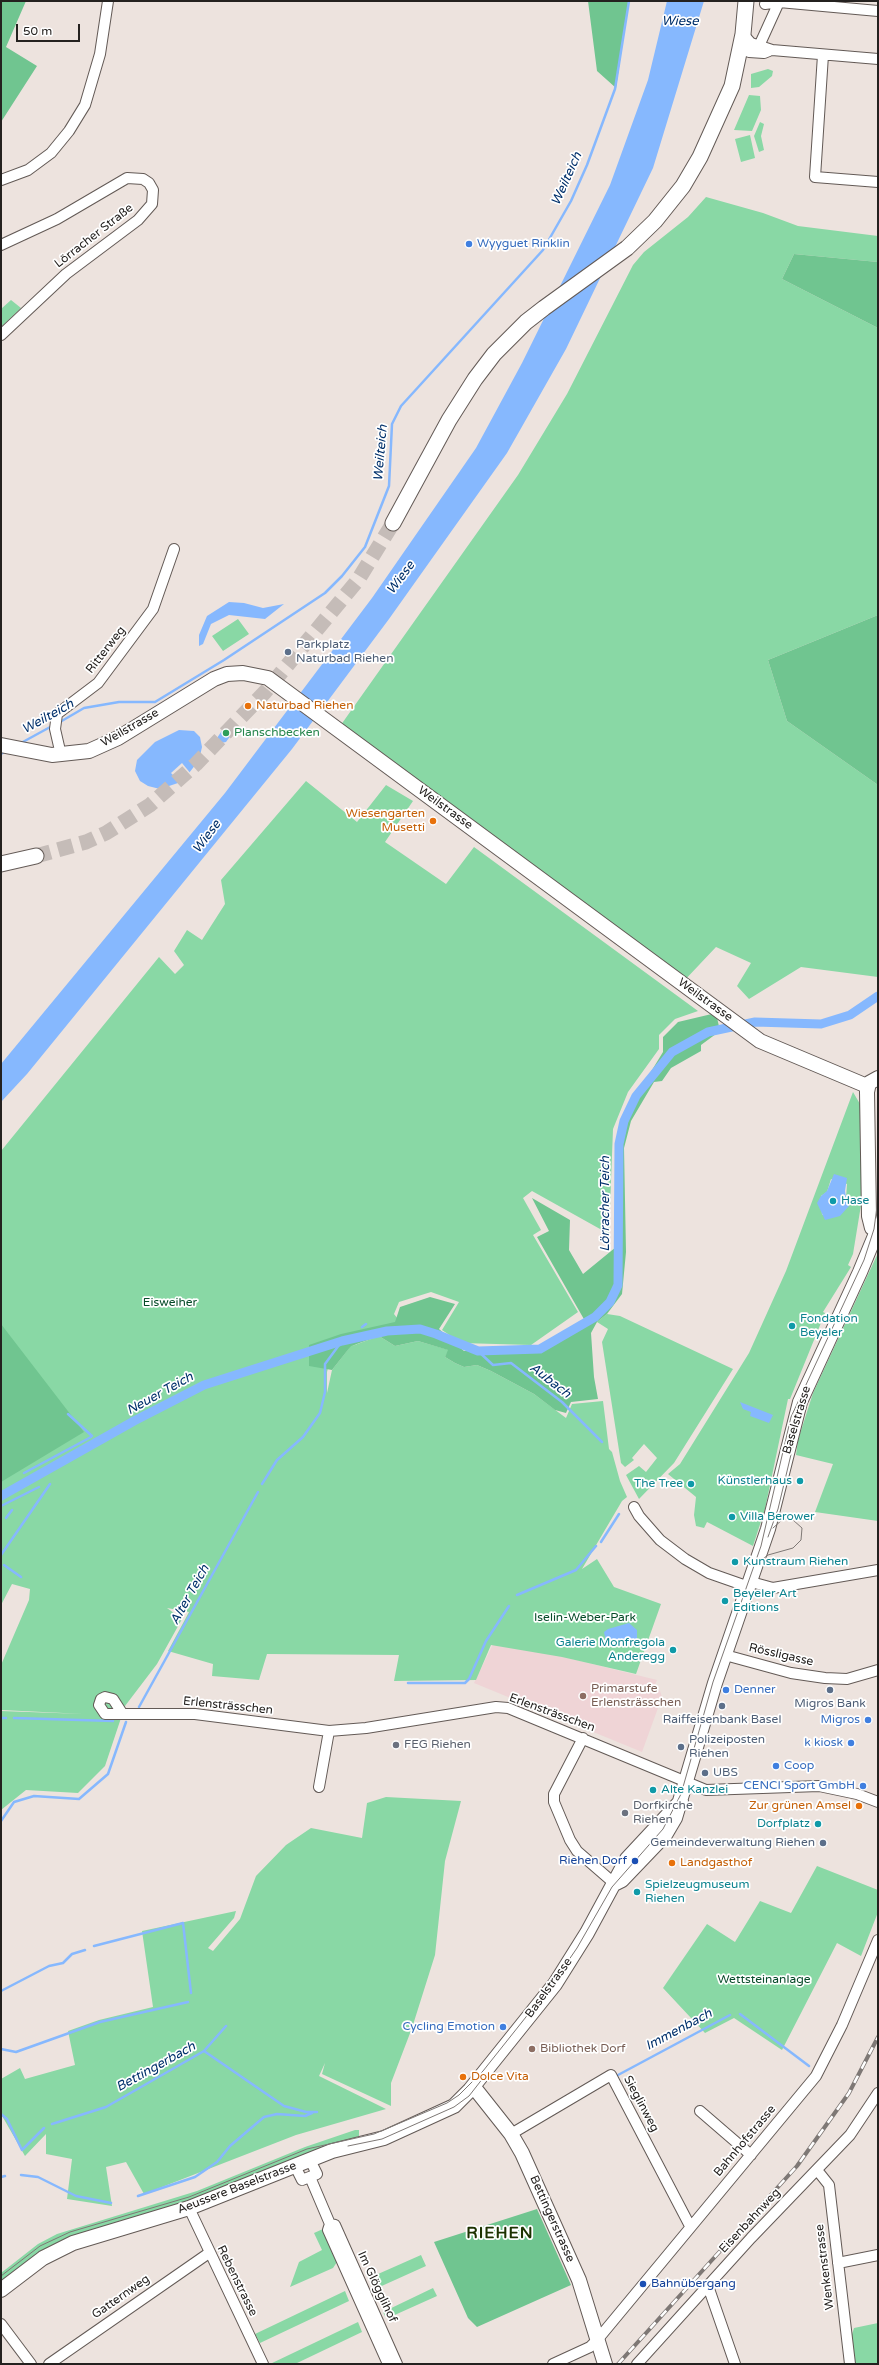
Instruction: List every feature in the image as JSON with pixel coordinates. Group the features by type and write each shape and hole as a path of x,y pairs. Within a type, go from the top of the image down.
{"main road":[{"path":"739,38 741,1"},
{"path":"393,523 467,391 484,367 508,339 544,308 627,248 655,221 682,186 700,157 718,116 739,38 746,1"},
{"name":"Weilstrasse","path":"9,747 61,755 78,753 104,745 207,682 227,674 243,673 260,676 283,688 725,1015 770,1046 872,1082"},
{"path":"1,864 36,856"},
{"path":"872,1082 869,1216 870,1224 877,1231"},
{"name":"Baselstrasse","path":"473,2086 558,1978 615,1884 622,1880 665,1835 675,1818 725,1655 750,1585 773,1513 800,1402 860,1272 877,1231"},
{"name":"Bettingerstrasse","path":"473,2086 511,2134 525,2159 579,2280 605,2364"},
{"name":"Aeussere Baselstrasse","path":"1,2290 43,2258 73,2243 189,2208 332,2152 384,2138 454,2106 473,2086"}],"street":[{"path":"1,180 28,170 51,153 69,131 84,105 100,54 108,1"},
{"path":"759,46 779,2"},
{"path":"765,4 779,2 878,11"},
{"path":"739,38 751,44 772,50 878,59"},
{"path":"739,38 749,52 756,53 772,50"},
{"path":"823,55 815,177 878,182"},
{"name":"Lörracher Straße","path":"1,244 58,219 126,178 143,179 149,183 153,190 152,204 138,220 66,274 1,335"},
{"name":"Ritterweg","path":"61,755 56,724 57,714 98,683 153,609 174,549"},
{"path":"634,1507 639,1516 660,1540 685,1559 709,1573 750,1585 773,1588 878,1570"},
{"name":"Rössligasse","path":"725,1655 791,1673 825,1678 847,1679 878,1670"},
{"name":"Erlensträsschen","path":"122,1713 195,1714 329,1731 366,1728 496,1707 508,1708 687,1782 697,1788 714,1792 806,1786 844,1790 878,1802"},
{"path":"319,1787 329,1731"},
{"path":"583,1738 554,1794 554,1802 570,1840 577,1851 615,1884"},
{"name":"Bahnhofstrasse","path":"553,2364 590,2347 598,2339 690,2226 822,2069 878,1940"},
{"name":"Sieglinweg","path":"511,2134 611,2075 690,2226"},
{"name":"Eisenbahnweg","path":"637,2364 850,2135 877,2096"},
{"path":"700,2111 750,2155"},
{"name":"Im Glögglihof","path":"310,2160 317,2174 310,2177 330,2224 335,2225 343,2254 371,2317 388,2364"},
{"path":"295,2166 302,2180 310,2177"},
{"name":"Wenkenstrasse","path":"817,2170 828,2185 850,2364"},
{"name":"Rebenstrasse","path":"189,2208 263,2364"},
{"name":"Gatternweg","path":"48,2364 210,2253"},
{"path":"838,2263 878,2255"},
{"path":"708,2286 735,2364"},
{"name":"Im Glögglihof","path":"371,2317 397,2364"},
{"path":"1,2324 32,2364"}],"shaded area":[{"name":"Primarstufe Erlensträsschen","path":"495,1640 657,1680 654,1687 660,1691 662,1697 642,1752 474,1683"}],"green space":[{"path":"1,1 26,1 6,47 37,66 1,122"},
{"path":"588,1 629,1 616,88 597,71"},
{"path":"768,69 773,71 772,76 759,87 751,88 751,74"},
{"path":"749,95 760,96 761,110 752,131 734,130"},
{"path":"760,122 764,124 761,136 764,150 759,152 754,136"},
{"path":"750,135 755,158 741,162 735,139"},
{"path":"706,197 763,213 798,226 878,236 878,262 794,254 782,279 878,328 878,615 768,660 787,721 878,785 878,977 801,967 749,999 737,986 751,963 716,947 682,983 338,729 518,475 567,394 633,265 644,252 688,217"},
{"path":"794,254 878,262 878,328 782,279"},
{"path":"11,300 21,308 1,327 1,309"},
{"path":"878,615 878,785 787,721 768,660"},
{"path":"238,619 249,634 223,651 212,636"},
{"path":"306,781 357,822 386,785 413,801 385,842 446,884 474,847 698,1011 675,1019 659,1035 659,1049 628,1092 613,1129 609,1234 532,1191 523,1198 541,1230 533,1235 578,1312 531,1345 461,1343 442,1330 459,1302 431,1292 399,1302 394,1314 412,1337 375,1335 352,1346 379,1336 395,1346 418,1341 449,1350 445,1357 455,1363 464,1367 477,1365 491,1371 534,1394 566,1418 572,1404 603,1401 609,1449 612,1452 620,1481 627,1497 622,1501 582,1569 597,1559 614,1587 661,1604 636,1674 562,1657 491,1645 476,1680 394,1681 399,1655 267,1654 259,1680 212,1676 213,1664 168,1651 189,1612 167,1608 182,1619 157,1664 125,1706 105,1766 78,1793 26,1790 1,1810 1,1711 84,1714 1,1710 1,1665 29,1600 30,1589 12,1584 1,1605 1,1151 159,957 175,974 184,965 174,951 187,930 202,940 225,904 221,880","holes":["350,1347 332,1370 327,1393 327,1372 329,1364"]},
{"path":"716,1013 720,1031 701,1045 701,1051 671,1068 662,1081 654,1082 631,1121 624,1148 626,1252 622,1294 607,1314 597,1322 591,1333 594,1377 598,1399 571,1402 566,1413 555,1410 534,1394 491,1371 477,1365 464,1367 455,1363 445,1357 448,1350 418,1341 395,1346 379,1336 351,1346 332,1370 309,1366 309,1345 341,1334 395,1322 400,1307 430,1297 455,1304 439,1329 464,1351 541,1351 585,1321 537,1237 549,1231 532,1198 570,1220 569,1250 583,1274 616,1247 618,1132 624,1116 663,1052 663,1037 678,1022"},
{"path":"853,1092 860,1104 862,1169 861,1205 853,1254 848,1265 851,1267 823,1312 825,1313 790,1399 788,1399 765,1509 753,1546 707,1522 704,1528 696,1526 694,1515 696,1497 668,1474 680,1464 749,1353 786,1271","holes":["831,1179 847,1184 846,1198 822,1215 821,1196 827,1192"]},
{"path":"878,1253 878,1521 815,1512 833,1464 796,1455 798,1440 813,1393"},
{"path":"607,1314 620,1316 733,1369 674,1463 639,1499 626,1475 639,1466 646,1472 657,1458 644,1444 632,1458 634,1460 625,1467 621,1463 602,1342 608,1329 597,1322"},
{"path":"1,1324 84,1432 1,1482"},
{"path":"386,1797 461,1801 445,1861 435,1955 412,2028 391,2083 391,2106 322,2074 325,2063 319,2076 386,2109 296,2135 144,2194 126,2162 106,2167 112,2206 67,2199 72,2159 46,2154 46,2134 25,2156 1,2114 1,2079 20,2068 25,2079 75,2065 68,2031 99,2020 153,2007 142,1931 236,1911 234,1918 208,1948 213,1951 240,1919 256,1876 286,1845 311,1828 362,1838 367,1803"},
{"name":"Wettsteinanlage","path":"817,1866 878,1890 878,1912 861,1956 837,1943 782,2050 734,2018 705,2033 663,1988 707,1924 735,1942 760,1901 791,1913"},
{"path":"355,2130 359,2130 359,2136 186,2205 83,2235 1,2285 1,2273 38,2244 57,2234 197,2191 305,2147"},
{"path":"537,2209 571,2285 477,2327 468,2318 434,2242"},
{"path":"323,2229 337,2262 333,2268 290,2287 299,2262 322,2250 314,2233"},
{"path":"421,2255 426,2266 375,2289 369,2278"},
{"path":"433,2288 437,2296 388,2318 385,2316 383,2312"},
{"path":"345,2291 349,2301 260,2343 255,2334"},
{"path":"358,2322 362,2332 295,2364 270,2364"},
{"path":"878,2323 878,2364 850,2364 848,2347 854,2328"}],"water":[{"name":"Wiese","path":"667,1 704,1 653,168 566,349 507,453 389,619 292,749 27,1074 1,1102 1,1064 225,793 372,598 476,448 522,363 610,185 648,80"},
{"path":"229,602 244,603 263,608 284,604 265,619 229,615 211,624 203,644 199,646 199,635 207,616"},
{"name":"Planschbecken","path":"229,724 233,727 234,731 226,742 221,743 217,738 225,726"},
{"path":"179,730 194,731 200,737 202,747 199,760 186,777 178,783 160,789 148,786 140,781 135,771 137,760 155,742"},
{"path":"834,1174 847,1178 845,1191 846,1197 850,1201 849,1206 840,1216 825,1220 817,1203 821,1196 827,1191"},
{"path":"740,1402 773,1415 769,1423 750,1416 751,1412 743,1409"},
{"path":"629,1623 637,1630 637,1641 615,1646 606,1642 604,1632 608,1629"}],"pier":[{"path":"182,763 191,774 181,783 171,773"}],"waterway":[{"name":"Weilteich","path":"60,722 84,708 119,702 155,702 224,660 325,593 342,576 365,547 389,486 392,424 401,406 543,250 571,201 587,165 615,89 629,1"},
{"name":"Weilteich","path":"21,743 52,726"},
{"name":"Weilteich","path":"1,754 6,751"},
{"name":"Lörracher Teich","path":"1,1496 134,1421 204,1385 342,1341 387,1331 420,1329 478,1351 540,1349 595,1317 610,1302 618,1285 619,1144 624,1121 636,1096 672,1052 708,1032 755,1022 821,1024 850,1015 878,996"},
{"path":"362,1327 366,1324"},
{"name":"Alter Teich","path":"262,1484 277,1460 303,1437 320,1413 325,1392 325,1364 342,1341"},
{"name":"Aubach","path":"478,1351 493,1365 511,1363 562,1402 602,1442"},
{"path":"68,1414 92,1436"},
{"path":"24,1473 91,1437"},
{"path":"1,1555 50,1484"},
{"path":"1,1506 39,1487"},
{"name":"Alter Teich","path":"139,1707 258,1492"},
{"path":"6,1518 12,1510"},
{"path":"601,1542 619,1514"},
{"path":"517,1595 576,1570 596,1546"},
{"path":"4,1565 21,1577"},
{"path":"408,1683 465,1683 469,1679 486,1641 509,1606"},
{"path":"1,1718 6,1718"},
{"path":"14,1718 113,1721"},
{"name":"Alter Teich","path":"1,1821 14,1802 34,1796 79,1799 108,1774 126,1722"},
{"path":"94,1946 183,1923 191,1993"},
{"path":"1,1991 49,1966 63,1963 72,1954 85,1950"},
{"path":"1,2049 16,2052 100,2022 188,2002"},
{"name":"Immenbach","path":"740,2014 809,2066"},
{"name":"Immenbach","path":"618,2075 730,2015"},
{"path":"204,2051 226,2026"},
{"name":"Bettingerbach","path":"52,2124 106,2107 204,2051 284,2106 306,2112 317,2112"},
{"path":"138,2196 195,2177 217,2162 230,2146 264,2117 277,2114 305,2116 312,2113"},
{"name":"Bettingerbach","path":"1,2114 7,2119 22,2150 44,2128"},
{"path":"21,2175 38,2177 76,2196 111,2203"},
{"path":"1,2177 5,2176"}],"tunnel":[{"path":"36,856 86,842 106,833 150,805 196,764 265,692 358,580 393,523"}],"tram line":[{"path":"1,2276 40,2246 70,2232 189,2197 307,2149 374,2134 447,2103 459,2095 483,2071 553,1983 577,1948 612,1887 663,1829 681,1794 713,1682 761,1546 791,1417 864,1260 874,1229 878,1199 878,1077"},
{"path":"768,1537 778,1509 804,1400"},
{"path":"756,1564 768,1555 793,1548 801,1540 802,1528 793,1520 783,1519 773,1528"},
{"path":"348,2146 382,2139 454,2107 469,2096 487,2073"}],"railway":[{"path":"618,2364 797,2166 849,2093 878,2037"}],"place":[{"name":"Wyyguet Rinklin","path":"469,244"},
{"name":"Parkplatz Naturbad Riehen","path":"288,652"},
{"name":"Naturbad Riehen","path":"248,706"},
{"name":"Planschbecken","path":"226,733"},
{"name":"Wiesengarten Musetti","path":"433,821"},
{"name":"Hase","path":"833,1201"},
{"name":"Fondation Beyeler","path":"792,1326"},
{"name":"Künstlerhaus","path":"800,1481"},
{"name":"The Tree","path":"691,1484"},
{"name":"Villa Berower","path":"732,1517"},
{"name":"Kunstraum Riehen","path":"735,1562"},
{"name":"Beyeler Art Editions","path":"725,1601"},
{"name":"Galerie Monfregola Anderegg","path":"673,1650"},
{"name":"Denner","path":"726,1690"},
{"name":"Migros Bank","path":"830,1690"},
{"name":"Primarstufe Erlensträsschen","path":"583,1696"},
{"name":"Raiffeisenbank Basel","path":"722,1706"},
{"name":"Migros","path":"868,1720"},
{"name":"k kiosk","path":"851,1743"},
{"name":"FEG Riehen","path":"396,1745"},
{"name":"Polizeiposten Riehen","path":"681,1747"},
{"name":"Coop","path":"776,1766"},
{"name":"UBS","path":"705,1773"},
{"name":"CENCI Sport GmbH","path":"863,1786"},
{"name":"Alte Kanzlei","path":"653,1790"},
{"name":"Zur grünen Amsel","path":"859,1806"},
{"name":"Dorfkirche Riehen","path":"625,1813"},
{"name":"Dorfplatz","path":"818,1824"},
{"name":"Gemeindeverwaltung Riehen","path":"823,1843"},
{"name":"Riehen Dorf","path":"635,1861"},
{"name":"Landgasthof","path":"672,1863"},
{"name":"Spielzeugmuseum Riehen","path":"637,1892"},
{"name":"Cycling Emotion","path":"503,2027"},
{"name":"Bibliothek Dorf","path":"532,2049"},
{"name":"Dolce Vita","path":"463,2077"},
{"name":"Bahnübergang","path":"643,2284"}],"district":[{"name":"RIEHEN","path":"500,2234"}],"park label":[{"name":"Eisweiher","path":"170,1303"},
{"name":"Iselin-Weber-Park","path":"585,1618"}],"water label":[{"name":"Neuer Teich","path":"160,1394"}]}
